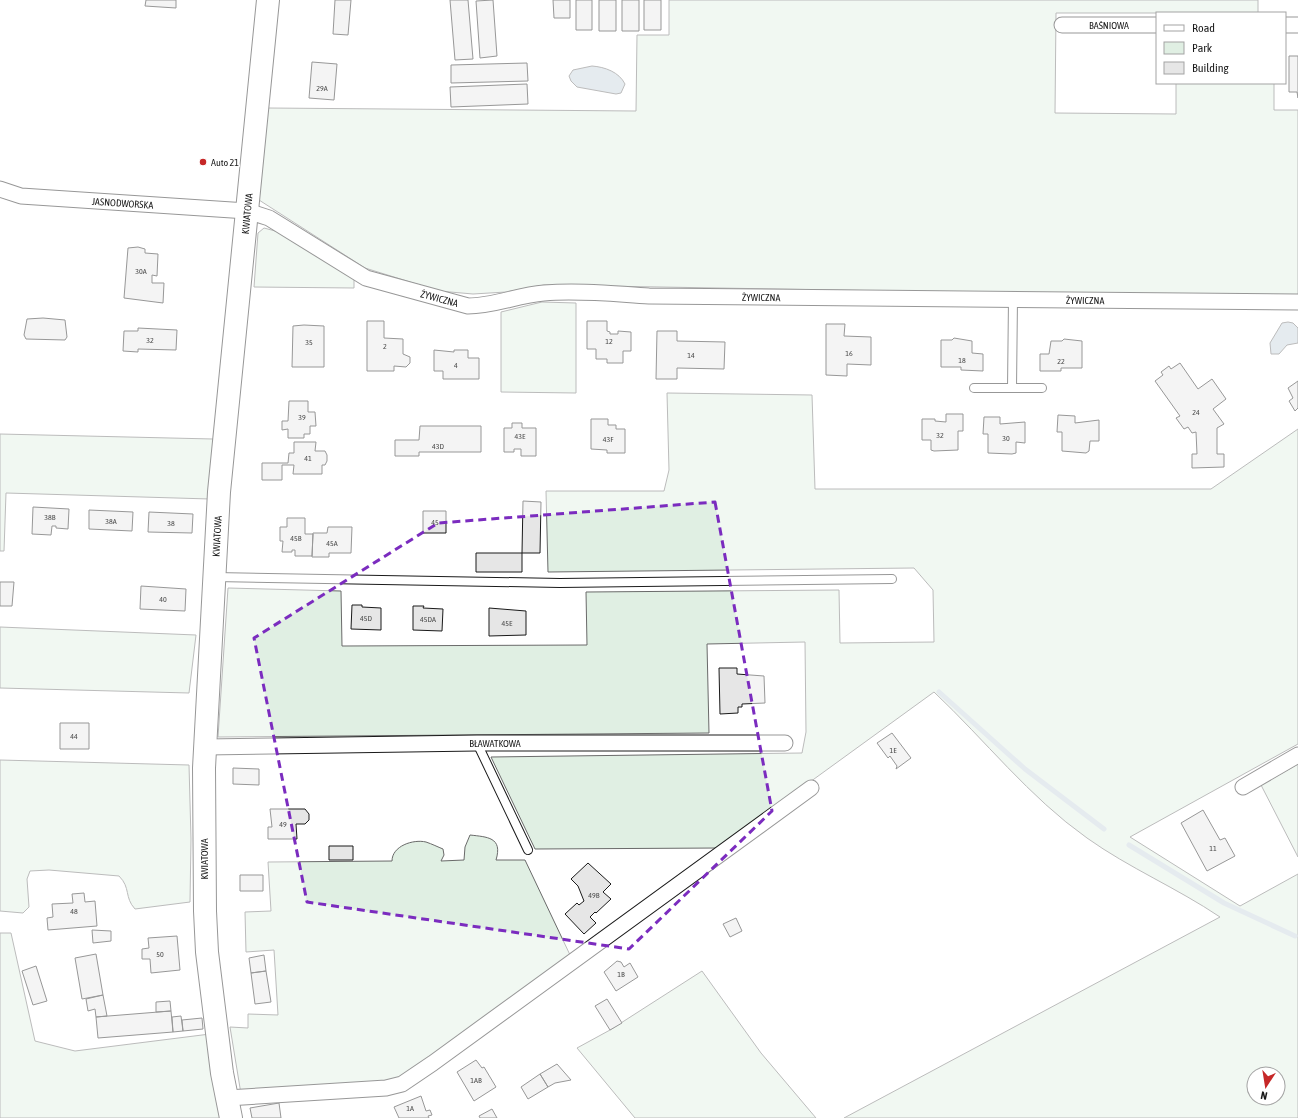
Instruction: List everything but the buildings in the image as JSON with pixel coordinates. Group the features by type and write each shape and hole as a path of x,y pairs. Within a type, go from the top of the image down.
{"street":[{"name":"KWIATOWA","path":"229,1108 222,1073 205,925 206,747 220,484 268,0"},
{"name":"BAŚNIOWA","path":"1062,25 1156,25"},
{"path":"1286,25 1298,25"},
{"name":"JASNODWORSKA","path":"0,189 21,196 247,212"},
{"name":"ŻYWICZNA","path":"247,212 268,218 366,278 468,306 484,306 542,293 559,292 649,296 1298,302"},
{"name":"BŁAWATKOWA","path":"206,747 477,743 785,743"},
{"path":"1244,787 1298,755"},
{"path":"229,1108 386,1088 402,1084 811,788"}],"lane":[{"path":"1012,388 1013,300"},
{"path":"974,388 1042,388"},
{"path":"214,577 560,583 892,579"},
{"path":"477,743 528,850"}],"highlighted area":[{"path":"715,502 772,811 629,949 307,902 254,638 438,523"}],"green space":[{"path":"669,0 1258,0 1258,12 1056,13 1055,113 1176,114 1176,84 1274,84 1274,110 1298,110 1298,298 544,285 506,292 473,294 439,291 365,268 259,200 268,108 636,111 637,35 669,35"},
{"path":"264,228 279,232 354,279 354,288 254,287 258,233"},
{"path":"542,302 576,303 576,393 501,392 501,312"},
{"path":"667,393 812,395 815,489 1211,489 1298,429 1298,744 1130,837 1240,906 1298,874 1298,1118 844,1118 1220,917 1103,849 1066,822 1008,768 934,692 719,848 535,849 491,757 802,753 806,732 805,642 707,644 709,733 218,737 228,588 341,591 342,646 587,645 586,592 839,590 840,643 934,642 933,590 914,568 548,572 546,491 664,491 669,470"},
{"path":"0,434 213,439 210,499 6,493 4,551 0,551"},
{"path":"0,627 196,635 189,693 0,688"},
{"path":"0,760 189,765 191,839 190,902 135,909 132,905 123,880 119,876 49,870 30,871 27,879 29,907 23,913 0,911"},
{"path":"1298,764 1298,857 1261,785"},
{"path":"470,835 492,840 497,847 498,852 496,860 525,860 571,957 395,1081 241,1094 230,1027 248,1028 248,1014 278,1015 274,950 246,952 245,912 271,911 268,862 392,861 395,851 399,848 410,843 421,841 443,849 444,855 441,861 464,860 465,847"},
{"path":"0,933 11,933 35,1041 75,1051 210,1034 224,1118 0,1118"},
{"path":"702,971 761,1053 816,1118 635,1118 577,1048 610,1030"}],"shaded area":[{"path":"592,66 607,69 619,76 625,84 621,93 616,94 577,87 571,81 569,76 573,70"},
{"path":"1282,323 1293,323 1298,328 1298,343 1287,345 1279,354 1271,354 1270,343"}],"waterway":[{"path":"939,692 1025,769 1104,829"},
{"path":"1129,845 1224,903 1295,936"}],"place":[{"name":"Auto 21","path":"203,162"}]}
